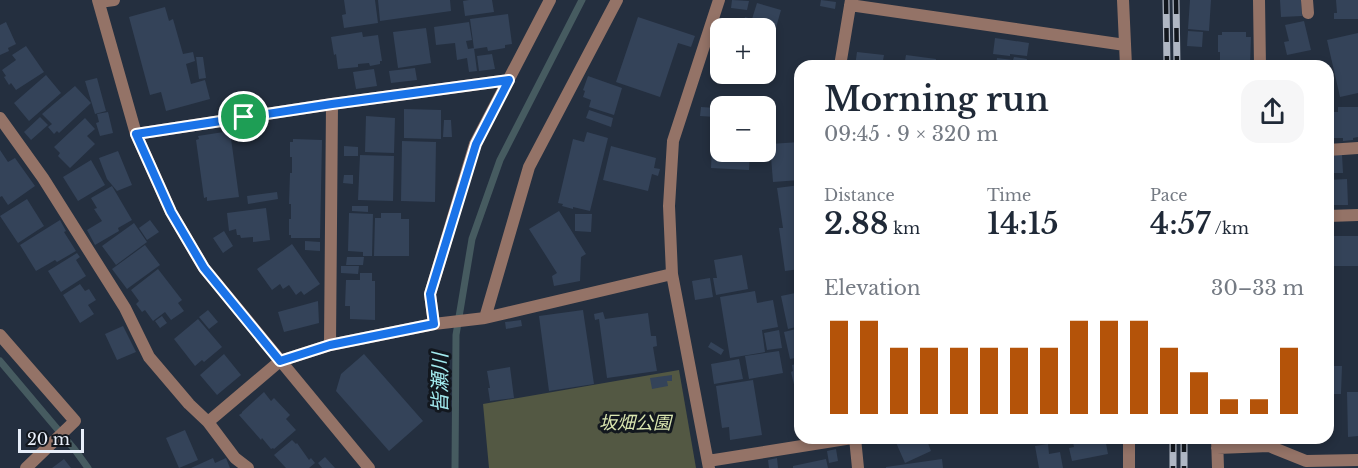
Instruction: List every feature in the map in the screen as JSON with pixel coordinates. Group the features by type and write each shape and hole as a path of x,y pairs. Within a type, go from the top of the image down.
{"street":[{"path":"114,0 99,1 136,134 171,212 204,268 369,468"},
{"path":"434,324 430,294 476,144 550,0"},
{"path":"485,318 529,167 617,0"},
{"path":"719,0 673,141 669,206 672,274 708,464 820,444"},
{"path":"1123,0 1126,60"},
{"path":"1259,0 1260,60"},
{"path":"1307,0 1308,13"},
{"path":"841,60 851,3 1125,45"},
{"path":"136,134 509,80"},
{"path":"330,345 332,104"},
{"path":"0,118 43,178 125,308 149,357 189,404 208,422 237,463 248,468"},
{"path":"1334,150 1358,148"},
{"path":"1334,216 1358,215"},
{"path":"208,422 280,361 330,345 434,324 485,318 672,274"},
{"path":"0,335 75,421 26,468"},
{"path":"855,444 858,468"},
{"path":"1129,444 1129,468"},
{"path":"1217,444 1218,468"},
{"path":"1234,444 1269,446 1306,461 1358,460"}],"green space":[{"name":"坂畑公園","path":"679,370 696,468 489,468 483,404"}],"building":[{"path":"344,0 375,0 378,23 344,28 342,15 346,14"},
{"path":"378,0 450,0 451,11 380,21"},
{"path":"492,0 494,12 465,16 463,1"},
{"path":"732,0 749,1 747,10 731,8"},
{"path":"821,0 836,2 835,9 820,6"},
{"path":"1190,0 1211,0 1209,31 1188,29"},
{"path":"1280,0 1301,0 1302,16 1281,17"},
{"path":"1336,0 1358,0 1358,19 1334,19 1334,13 1337,13"},
{"path":"757,3 781,10 776,28 776,18 752,18"},
{"path":"165,7 169,21 173,19 183,54 193,52 195,61 186,64 191,84 205,80 210,99 166,111 161,92 150,95 129,17"},
{"path":"508,14 512,44 505,45 505,48 488,51 487,47 474,49 470,19"},
{"path":"638,17 695,36 691,47 678,43 660,97 616,82"},
{"path":"1304,21 1311,50 1287,55 1284,42 1289,41 1285,25"},
{"path":"6,22 16,44 8,48 9,51 0,55 0,25"},
{"path":"469,22 472,40 466,41 468,49 474,48 477,71 469,72 467,58 457,60 455,43 436,45 434,27"},
{"path":"426,28 431,63 398,68 393,32"},
{"path":"1188,31 1203,32 1202,47 1187,46"},
{"path":"362,32 363,37 378,35 382,61 380,64 370,66 369,63 358,64 358,67 338,69 331,37"},
{"path":"1222,32 1246,32 1246,37 1251,37 1250,60 1220,60 1218,35 1222,35"},
{"path":"1358,33 1358,93 1340,97 1334,60 1332,60 1327,40"},
{"path":"995,38 1029,43 1027,56 993,54"},
{"path":"26,46 44,72 16,90 11,83 9,85 2,70 16,60 12,55"},
{"path":"857,52 884,55 883,60 856,60"},
{"path":"492,54 495,69 479,71 477,56"},
{"path":"906,55 936,59 936,60 905,60"},
{"path":"196,57 203,57 206,78 199,79"},
{"path":"1014,57 1027,59 1027,60 1013,60"},
{"path":"415,68 417,80 391,83 389,71"},
{"path":"374,69 377,86 356,89 353,72"},
{"path":"46,75 61,93 29,121 14,103"},
{"path":"588,76 622,88 614,115 589,107 591,100 583,97"},
{"path":"97,78 106,111 95,114 85,81"},
{"path":"75,86 91,103 59,133 57,131 54,134 48,127 52,124 42,114"},
{"path":"701,107 710,108 710,117 700,116"},
{"path":"1338,107 1358,107 1358,137 1343,141 1343,138 1334,138 1334,112 1338,112"},
{"path":"404,109 441,110 441,139 404,138"},
{"path":"589,110 613,118 611,127 586,118"},
{"path":"108,112 113,133 100,136 96,123 99,122 97,114"},
{"path":"366,116 395,118 394,153 365,152"},
{"path":"40,117 48,125 31,140 24,132"},
{"path":"85,118 95,129 87,136 95,144 70,168 58,156 60,153 54,147"},
{"path":"444,120 451,120 452,137 443,137"},
{"path":"230,131 239,197 207,201 207,197 204,198 196,140 199,139 198,136"},
{"path":"587,132 608,138 590,211 573,207 573,209 558,203 573,139 584,142"},
{"path":"293,139 322,140 320,238 291,238 289,235 290,173 292,173 290,142 293,142"},
{"path":"402,141 436,142 435,202 401,201"},
{"path":"794,142 794,180 773,182 771,162 776,162 776,144"},
{"path":"344,146 358,147 358,156 344,156"},
{"path":"611,146 656,158 654,168 660,169 658,176 652,174 648,191 603,180"},
{"path":"0,150 8,162 15,158 35,186 8,205 2,196 0,197"},
{"path":"118,151 132,185 117,191 107,179 99,158"},
{"path":"360,155 394,156 393,201 358,200"},
{"path":"1334,155 1342,155 1343,173 1334,173"},
{"path":"91,160 105,185 78,201 63,177"},
{"path":"711,162 749,162 749,170 711,168"},
{"path":"344,175 353,175 353,184 343,183"},
{"path":"1347,179 1348,205 1334,205 1334,180"},
{"path":"112,186 132,220 118,228 119,231 95,245 87,230 102,221 94,209 97,208 91,198"},
{"path":"794,186 794,270 785,271 779,228 783,228 777,188"},
{"path":"277,192 278,199 248,204 247,196"},
{"path":"27,199 44,226 18,243 0,216"},
{"path":"352,206 368,206 368,212 352,211"},
{"path":"266,208 270,240 253,242 253,237 241,238 237,235 236,229 229,231 227,213"},
{"path":"559,211 586,254 581,257 580,281 554,286 552,276 557,273 529,229"},
{"path":"349,213 373,214 372,256 363,256 363,252 348,251"},
{"path":"381,213 401,213 401,219 409,219 409,256 374,256 375,218 381,218"},
{"path":"575,214 592,214 591,232 575,231"},
{"path":"60,220 66,231 64,232 76,251 36,271 20,245"},
{"path":"150,220 159,232 147,240 139,228"},
{"path":"134,223 147,242 116,265 102,246"},
{"path":"224,231 233,246 223,253 213,238"},
{"path":"1334,236 1358,236 1358,266 1334,266"},
{"path":"305,241 320,242 320,251 305,250"},
{"path":"292,244 320,284 304,295 301,291 296,295 289,285 283,289 280,284 272,290 257,269"},
{"path":"145,245 160,265 127,289 112,269"},
{"path":"77,253 80,257 76,260 86,276 61,292 48,271"},
{"path":"742,255 748,289 716,295 713,278 717,278 714,260"},
{"path":"347,257 364,257 363,265 346,265"},
{"path":"341,266 359,266 358,274 341,273"},
{"path":"158,269 182,300 178,303 184,311 171,320 165,312 153,321 145,310 142,312 136,304 139,301 131,290"},
{"path":"360,273 372,273 372,281 375,281 375,320 350,319 350,306 345,306 346,280 360,280"},
{"path":"710,278 713,297 695,300 692,281"},
{"path":"80,284 85,291 89,289 96,300 88,305 94,314 80,323 63,295"},
{"path":"755,291 757,303 773,300 778,327 762,330 765,352 730,358 720,297"},
{"path":"794,293 794,328 788,329 781,296"},
{"path":"318,301 319,323 284,332 278,312"},
{"path":"208,310 218,322 209,329 199,317"},
{"path":"583,310 594,384 549,391 539,316"},
{"path":"603,312 605,319 648,313 651,336 656,336 657,346 653,347 657,371 607,378 599,319 595,320 594,314"},
{"path":"162,316 167,323 160,328 155,321"},
{"path":"198,319 222,347 204,362 202,360 195,366 174,339"},
{"path":"521,320 522,326 506,329 505,322"},
{"path":"123,326 136,352 117,360 105,334"},
{"path":"779,330 782,348 767,350 764,333"},
{"path":"794,330 794,358 790,359 784,332"},
{"path":"711,342 724,350 721,355 708,347"},
{"path":"779,351 783,373 749,379 745,356"},
{"path":"224,354 241,375 217,395 200,375"},
{"path":"364,354 423,421 389,451 336,391 341,374"},
{"path":"739,359 743,379 714,384 711,364"},
{"path":"794,364 794,384 791,372 793,371 792,365"},
{"path":"1334,366 1342,366 1341,394 1334,394"},
{"path":"510,367 514,398 490,401 487,371"},
{"path":"672,375 672,381 667,381 668,386 652,389 650,378"},
{"path":"753,380 762,435 730,440 729,427 722,428 716,386"},
{"path":"264,392 271,401 274,398 290,415 286,419 296,430 274,449 271,449 262,438 261,440 239,415"},
{"path":"1347,392 1358,392 1358,436 1348,437"},
{"path":"185,430 198,460 179,468 166,438"},
{"path":"292,440 297,443 309,460 311,458 315,463 309,468 286,468 274,455"},
{"path":"897,444 928,444 931,451 905,463"},
{"path":"1048,444 1049,454 1060,452 1063,468 1039,468 1035,446"},
{"path":"1073,444 1106,444 1108,454 1072,461 1069,448 1074,447"},
{"path":"836,449 838,461 829,463 827,451"},
{"path":"325,457 335,468 322,468 318,463"},
{"path":"213,458 215,463 226,458 230,468 191,468"},
{"path":"777,458 778,468 769,468 768,460"},
{"path":"64,459 71,468 52,468"},
{"path":"826,459 828,468 793,468 793,466"},
{"path":"942,459 943,468 886,468 886,467"}],"waterway":[{"name":"皆瀬川","path":"455,468 456,335 472,239 500,160 582,0"},
{"path":"0,361 88,468"}],"railway":[{"path":"1166,0 1167,60"},
{"path":"1176,0 1177,60"},
{"path":"1173,444 1173,468"},
{"path":"1184,444 1184,468"}],"route":[{"path":"509,80 476,144 430,294 434,324 330,345 280,361 204,268 171,212 136,134 244,117 509,80"}]}
